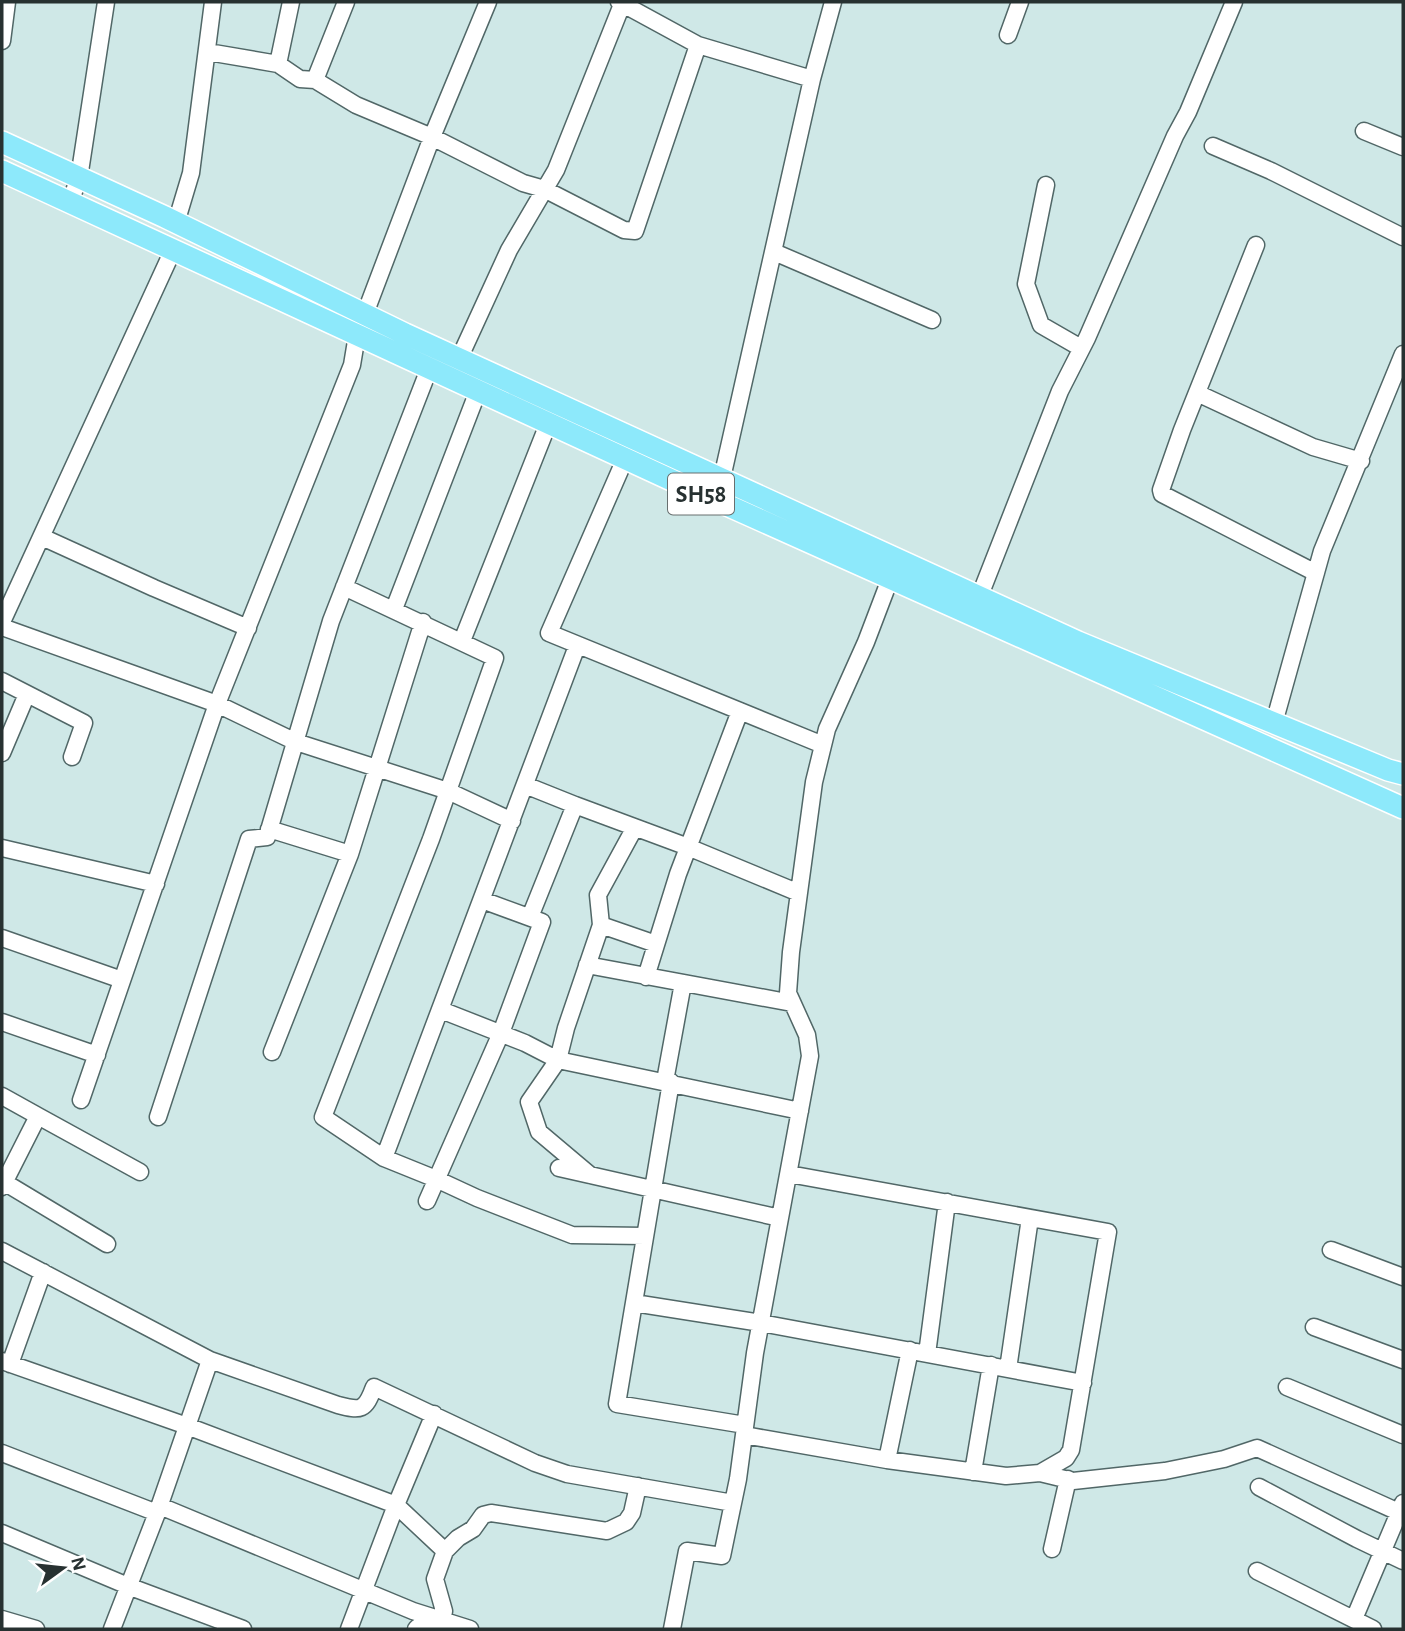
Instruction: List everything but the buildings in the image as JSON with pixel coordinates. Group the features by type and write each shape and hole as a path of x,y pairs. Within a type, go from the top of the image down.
{"main road":[{"name":"SH58","path":"2,142 459,359 722,478 976,606 1403,808"},
{"name":"SH58","path":"2,171 890,579 1078,642 1388,771 1403,774"}],"street":[{"path":"2,41 7,2"},
{"path":"69,202 79,178 106,2"},
{"path":"176,223 191,173 214,2"},
{"path":"278,64 291,2"},
{"path":"315,80 346,2"},
{"path":"81,1100 217,704 348,376 357,335 432,137 488,2"},
{"path":"459,359 509,250 556,170 621,2 698,45 812,79"},
{"path":"722,478 812,79 834,2"},
{"path":"1008,35 1020,2"},
{"path":"976,606 1060,391 1188,112 1234,2"},
{"path":"208,52 278,64 300,79 315,80 356,105 432,137 624,230 635,231 698,45"},
{"path":"1364,131 1403,147"},
{"path":"1213,146 1271,171 1403,237"},
{"path":"1045,185 1026,284 1041,325 1081,348"},
{"path":"1256,245 1166,473 1162,494 1316,573"},
{"path":"173,250 2,625 217,704 296,742 448,791 512,821"},
{"path":"774,252 932,320"},
{"path":"1274,723 1322,551 1403,354"},
{"path":"158,1117 249,839 267,837 331,621 429,369"},
{"path":"394,609 478,391"},
{"path":"1197,393 1313,447 1361,461"},
{"path":"462,641 548,424"},
{"path":"625,459 549,633 823,745"},
{"path":"42,537 248,628"},
{"path":"671,1629 687,1551 722,1556 810,1056 807,1035 788,993 814,782 827,729 866,642 890,579"},
{"path":"344,587 495,658 448,791 323,1117 384,1158 572,1235 645,1236"},
{"path":"272,1052 350,854 423,622"},
{"path":"384,1158 577,646"},
{"path":"2,681 84,723 72,757"},
{"path":"2,753 27,694"},
{"path":"646,977 688,847 740,712"},
{"path":"525,785 799,893"},
{"path":"530,917 575,805"},
{"path":"269,829 350,854"},
{"path":"590,1175 539,1132 529,1102 558,1059 565,1028 601,926 598,895 634,829"},
{"path":"2,848 156,884"},
{"path":"427,1201 501,1033 542,922 482,900"},
{"path":"601,926 656,944"},
{"path":"2,938 122,980"},
{"path":"587,965 792,1003"},
{"path":"683,983 617,1404 887,1460 1006,1476 1040,1473 1073,1481 1166,1471 1224,1459 1257,1448 1402,1510 1354,1619"},
{"path":"441,1010 558,1059 800,1111"},
{"path":"2,1022 97,1055"},
{"path":"2,1096 139,1172"},
{"path":"38,1116 2,1186 107,1244"},
{"path":"559,1168 780,1218"},
{"path":"789,1174 1108,1232 1071,1450 1066,1458 1040,1473"},
{"path":"927,1354 947,1202"},
{"path":"1008,1369 1030,1218"},
{"path":"1331,1250 1403,1277"},
{"path":"2,1251 210,1360 355,1409 368,1403 373,1387 535,1463 566,1474 733,1503"},
{"path":"43,1272 6,1362 187,1426 396,1505 445,1551"},
{"path":"634,1303 761,1323 1083,1383"},
{"path":"1314,1327 1403,1360"},
{"path":"887,1460 910,1350"},
{"path":"111,1629 158,1510 210,1360"},
{"path":"973,1472 990,1366"},
{"path":"1287,1387 1402,1431"},
{"path":"349,1629 396,1505 435,1414"},
{"path":"2,1453 158,1510 442,1622 470,1629"},
{"path":"1052,1549 1068,1479"},
{"path":"416,1629 436,1626 442,1622 444,1611 435,1579 445,1551 473,1529 483,1514 607,1531 620,1527 632,1513 638,1486"},
{"path":"1259,1487 1403,1561"},
{"path":"3,1539 243,1629"},
{"path":"1257,1571 1373,1629"},
{"path":"2,1619 36,1629"}]}
